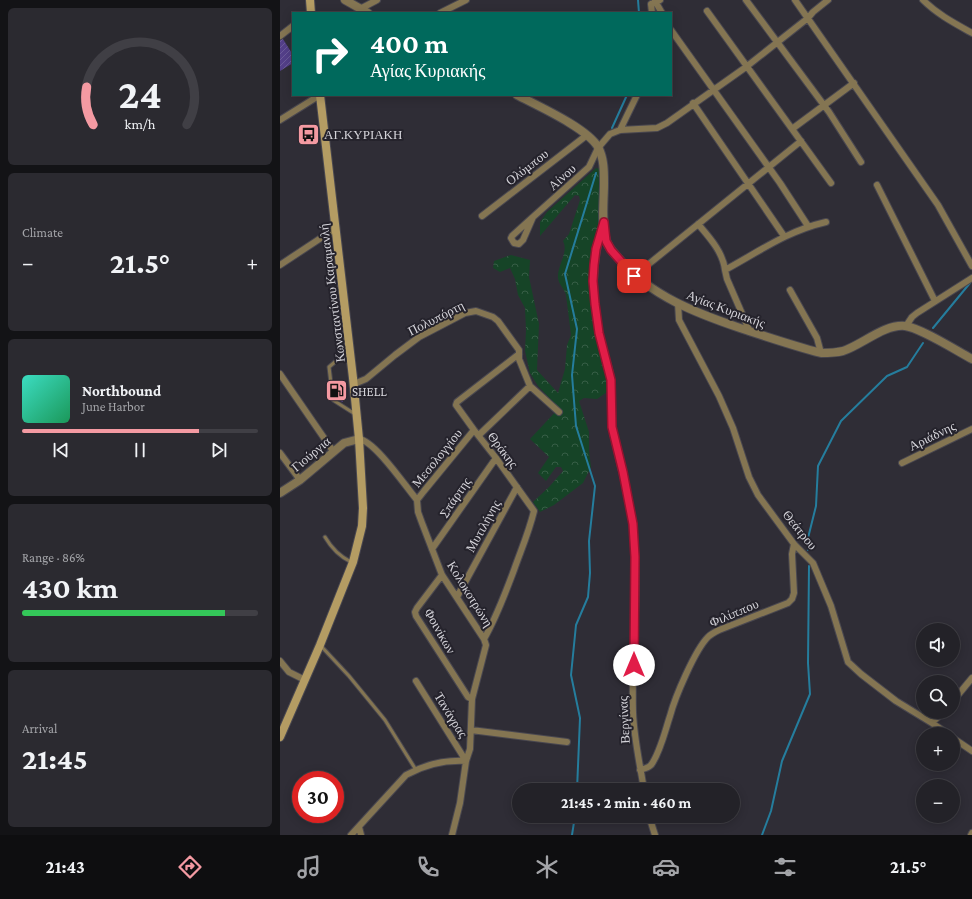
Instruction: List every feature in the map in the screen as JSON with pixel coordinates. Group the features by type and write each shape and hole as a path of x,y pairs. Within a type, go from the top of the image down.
{"main road":[{"path":"310,0 311,12"},
{"name":"Κωνσταντίνου Καραμανλή","path":"280,737 320,645 353,562 361,531 363,508 360,439 320,96"}],"street":[{"path":"345,0 366,12"},
{"path":"360,9 377,0"},
{"path":"442,12 466,0"},
{"path":"746,0 824,106 861,162"},
{"path":"795,0 938,205 972,266"},
{"path":"637,96 620,130 657,128 713,90 777,43 828,0"},
{"path":"923,0 932,9 946,19 972,33"},
{"path":"652,12 650,6 658,1 662,12"},
{"path":"707,11 831,183"},
{"path":"280,36 292,27"},
{"path":"672,31 780,183 808,226"},
{"path":"792,129 854,83"},
{"path":"280,120 318,96"},
{"name":"Αγίας Κυριακής","path":"519,96 554,115 593,140 602,158 604,173 604,222 606,241 611,250 634,276 678,303 708,317 750,332 821,353 843,351 884,331 906,326"},
{"path":"693,103 784,236"},
{"name":"Αίνου","path":"533,217 590,167 598,148 610,134 620,130"},
{"name":"Ολύμπου","path":"482,216 587,135"},
{"path":"634,276 801,141"},
{"path":"877,185 935,301"},
{"name":"Βεργίνας","path":"604,222 596,249 594,289 599,333 611,380 612,427 623,472 633,524 636,570 633,710 634,730 643,783"},
{"path":"725,270 784,236 808,226 826,222"},
{"path":"698,224 716,247 723,261 727,279 750,332"},
{"path":"280,265 336,228"},
{"path":"972,278 912,317 906,326 923,332 972,359"},
{"path":"790,290 817,338 821,353"},
{"name":"Θεάτρου","path":"678,303 679,320 722,402 733,428 749,476 758,495 794,544 813,563 832,606 848,662 896,701 938,727"},
{"name":"Πολυπόρτη","path":"354,384 366,379 419,337 465,314 481,312 498,320 517,347 519,359 530,386 559,412"},
{"name":"Θράκης","path":"484,639 505,594 530,527 534,511 518,487 456,404 518,354"},
{"path":"280,374 333,451"},
{"path":"479,435 530,386"},
{"name":"Αριάδνης","path":"902,463 972,429"},
{"name":"Μεσολογγίου","path":"418,500 474,430"},
{"path":"360,439 374,447 418,500"},
{"name":"Γιούργια","path":"280,493 300,480 344,443 360,439"},
{"path":"280,453 300,480"},
{"name":"Σπάρτης","path":"432,549 496,458"},
{"name":"Μυτιλήνης","path":"457,597 518,487"},
{"name":"Κολοκοτρώνη","path":"418,500 418,512 442,575 484,639 486,645 472,699 470,749 466,761 460,803 452,835"},
{"name":"Φιλίππου","path":"640,770 649,767 654,760 663,738 672,707 682,684 696,656 709,636 719,630 788,602 792,598 794,593 792,554 794,544"},
{"name":"Φοινίκων","path":"442,575 415,612 416,616 468,697 472,699"},
{"path":"280,661 289,672 305,680"},
{"path":"960,693 972,678"},
{"name":"Τανάγρας","path":"416,682 466,761"},
{"path":"932,723 936,719"},
{"path":"471,730 568,742"},
{"path":"960,743 972,751"},
{"path":"351,835 406,775 430,765 456,760 466,761"},
{"path":"651,823 655,835"},
{"path":"359,827 361,835"}],"lane":[{"path":"350,349 330,367 333,400 357,416"},
{"path":"325,537 342,558 353,562"},
{"path":"320,645 385,720 416,770"}],"green space":[{"path":"596,168 600,169 603,222 592,281 610,380 610,390 597,399 584,398 579,401 589,432 591,467 583,483 554,505 540,512 533,502 563,471 561,467 556,467 546,481 538,473 549,457 530,439 559,408 538,386 530,373 525,351 525,308 518,295 515,279 510,268 500,272 493,268 494,261 511,255 530,260 529,277 539,324 537,370 558,393 565,369 567,345 571,335 566,295 560,285 558,273 565,250 563,241 569,234 580,200 579,196 575,195 540,236 540,222 547,212"}],"building":[{"path":"283,39 292,53 292,64 280,71 280,40"},
{"path":"340,381 343,402 336,398 334,382"}],"waterway":[{"path":"638,0 639,12"},
{"path":"612,128 627,96"},
{"path":"577,783 580,718 571,675 576,625 588,597 590,573 589,541 595,486 576,426 572,375 577,329 565,274 596,173"},
{"path":"933,328 970,283"},
{"path":"808,550 808,538 816,506 818,466 841,421 887,376 907,367 923,343"},
{"path":"762,835 771,811 782,761 810,694 808,663 809,566"},
{"path":"572,835 574,823"}],"place":[{"name":"ΑΓ.ΚΥΡΙΑΚΗ","path":"309,134"},
{"name":"SHELL","path":"336,391"}],"route":[{"path":"634,276 611,250 606,241 604,222 596,249 593,281 599,333 611,380 611,421 633,524 636,577 634,665"}]}
